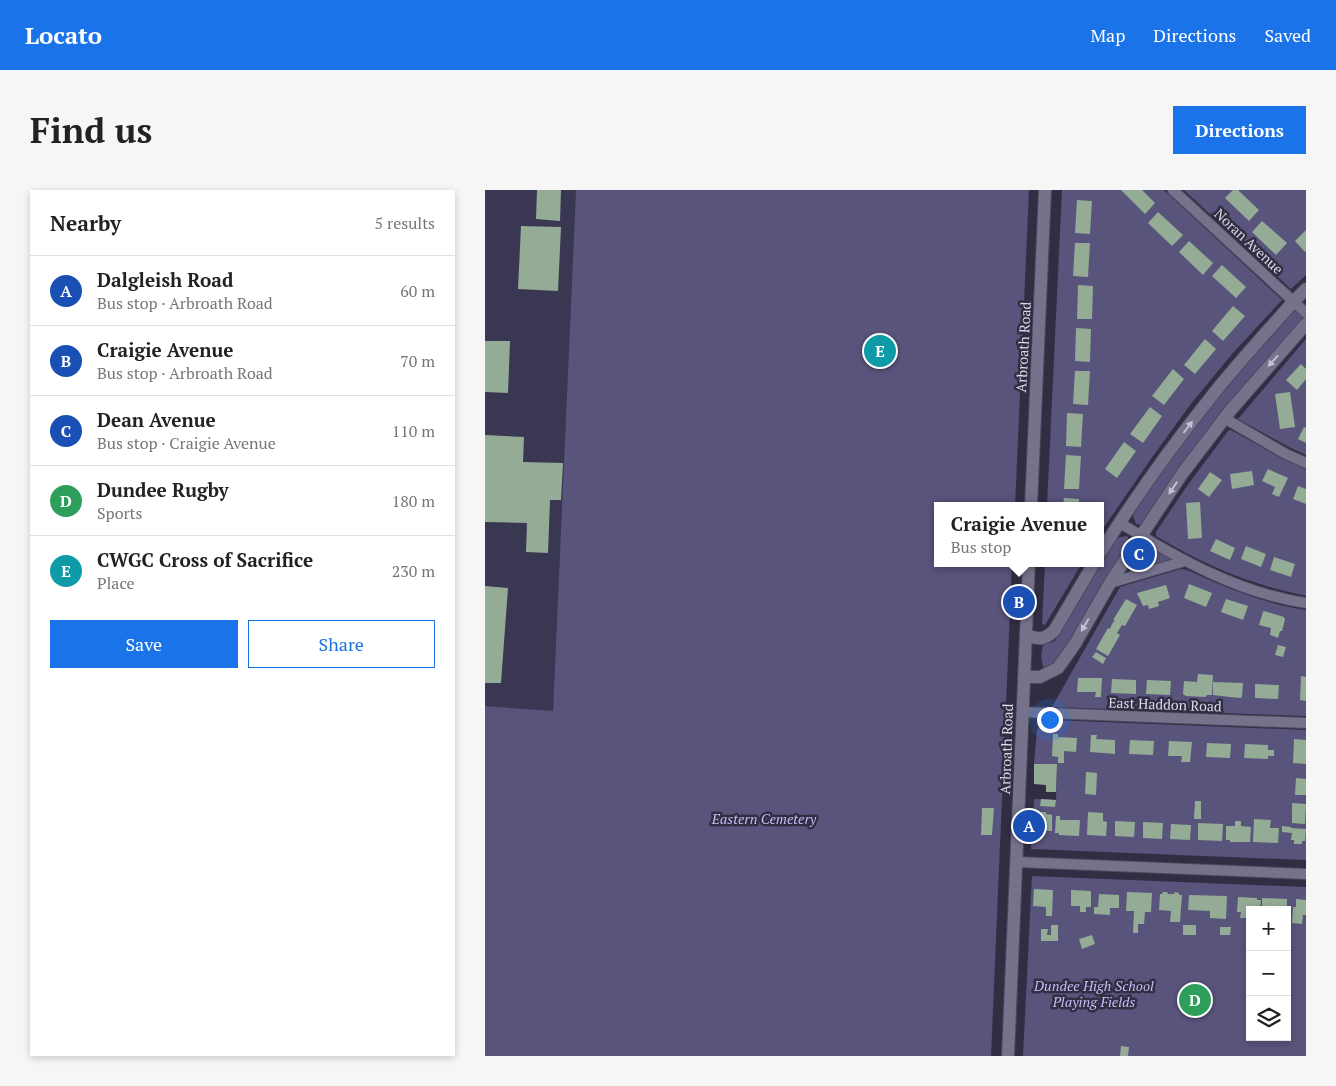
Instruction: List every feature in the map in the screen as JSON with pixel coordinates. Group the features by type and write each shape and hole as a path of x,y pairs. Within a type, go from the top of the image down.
{"street":[{"name":"Arbroath Road","path":"1031,502 1045,190"},
{"name":"Noran Avenue","path":"1173,190 1306,313"},
{"path":"1104,548 1166,456 1211,396 1306,289"},
{"path":"1024,677 1040,677 1058,668 1075,644 1140,535 1182,474 1224,418 1306,324"},
{"path":"1224,418 1268,444 1306,463"},
{"path":"1120,523 1185,561 1227,580 1262,593 1306,603"},
{"path":"1110,583 1185,561"},
{"name":"Arbroath Road","path":"1008,1056 1029,567"},
{"path":"1025,635 1039,639 1047,637 1054,632 1092,567"},
{"name":"East Haddon Road","path":"1022,712 1306,723"},
{"path":"1017,862 1306,874"}],"shaded area":[{"path":"485,190 576,190 553,711 485,706"}],"green space":[{"name":"Eastern Cemetery","path":"576,190 1029,190 1015,502 934,502 934,567 1012,567 991,1056 485,1056 485,706 553,711"},
{"path":"1062,190 1164,190 1282,300 1232,354 1190,405 1104,527 1104,502 1047,502"},
{"path":"1184,190 1306,190 1306,275 1291,289"},
{"path":"1297,309 1303,316 1303,319 1181,468 1141,525 1136,524 1133,516 1135,510 1170,459 1215,400 1294,310"},
{"path":"1306,339 1306,455 1238,419"},
{"path":"1231,430 1285,460 1306,468 1306,596 1266,586 1228,573 1156,536 1156,532 1187,486 1228,431"},
{"path":"1127,536 1130,541 1092,601 1067,646 1054,663 1049,667 1043,667 1041,656 1043,645 1055,641 1080,595 1098,567 1104,567 1104,558 1116,539"},
{"path":"1147,544 1174,560 1128,573"},
{"path":"1045,567 1080,567 1045,625 1042,624"},
{"path":"1181,569 1230,589 1275,604 1306,610 1306,716 1052,707 1120,587"},
{"path":"1051,720 1306,730 1306,860 1031,849 1034,799 1056,800 1057,765 1034,764 1037,730 1042,723"},
{"name":"Dundee High School Playing Fields","path":"1032,876 1306,887 1306,1056 1023,1056"}],"building":[{"path":"537,190 561,190 560,221 536,219"},
{"path":"1121,190 1142,190 1155,203 1145,214"},
{"path":"1233,190 1238,190 1259,210 1249,221 1225,198"},
{"path":"1077,200 1092,201 1090,234 1075,233"},
{"path":"1158,212 1183,235 1172,246 1148,223"},
{"path":"1262,221 1287,243 1276,255 1252,232"},
{"path":"521,226 561,227 558,291 518,289"},
{"path":"1306,230 1306,251 1305,252 1295,241"},
{"path":"1189,241 1213,263 1203,275 1179,252"},
{"path":"1075,243 1090,243 1088,277 1073,276"},
{"path":"1222,265 1246,287 1236,298 1212,276"},
{"path":"1078,285 1093,286 1092,319 1077,319"},
{"path":"1233,306 1245,316 1223,341 1212,331"},
{"path":"1076,328 1091,329 1090,362 1075,361"},
{"path":"1205,339 1216,349 1195,374 1184,365"},
{"path":"485,341 510,341 508,393 485,392"},
{"path":"1301,364 1306,369 1306,379 1297,390 1286,380"},
{"path":"1173,369 1184,379 1164,405 1152,396"},
{"path":"1075,371 1090,371 1088,405 1073,404"},
{"path":"1290,392 1295,427 1280,429 1275,394"},
{"path":"1150,407 1162,416 1143,443 1130,434"},
{"path":"1067,413 1083,414 1081,447 1066,446"},
{"path":"1304,427 1306,428 1306,443 1298,439"},
{"path":"485,435 524,437 523,462 563,463 561,500 550,500 548,553 526,552 527,523 485,522"},
{"path":"1124,442 1136,451 1117,478 1105,469"},
{"path":"1066,455 1081,456 1079,489 1064,489"},
{"path":"1268,469 1288,478 1279,497 1272,494 1275,487 1262,481"},
{"path":"1252,471 1254,485 1232,489 1230,474"},
{"path":"1210,472 1222,480 1209,497 1198,489"},
{"path":"1298,486 1306,489 1306,504 1293,499"},
{"path":"1064,498 1079,499 1079,502 1064,502"},
{"path":"1200,502 1202,538 1188,539 1186,503"},
{"path":"1216,539 1235,548 1230,560 1210,551"},
{"path":"1246,546 1266,554 1261,567 1241,559"},
{"path":"1274,557 1295,564 1291,577 1270,570"},
{"path":"1189,584 1212,593 1206,607 1184,598"},
{"path":"1166,585 1170,598 1158,602 1159,606 1149,609 1148,605 1143,606 1137,593"},
{"path":"485,586 508,588 501,683 485,683"},
{"path":"1126,599 1137,605 1125,626 1122,625 1117,633 1120,635 1108,656 1096,649 1108,628 1110,629 1115,620 1113,620"},
{"path":"1226,599 1248,606 1243,620 1221,612"},
{"path":"1264,611 1284,617 1282,631 1280,631 1278,638 1270,635 1271,628 1259,625"},
{"path":"1278,645 1286,647 1283,657 1275,655"},
{"path":"1096,652 1106,658 1103,664 1092,657"},
{"path":"1198,674 1213,675 1212,695 1205,697 1186,696 1183,694 1184,681 1197,682"},
{"path":"1301,676 1306,677 1306,701 1300,700"},
{"path":"1078,678 1102,678 1101,697 1095,697 1096,692 1077,692"},
{"path":"1112,679 1136,680 1136,694 1111,693"},
{"path":"1147,680 1171,681 1170,695 1146,694"},
{"path":"1213,682 1243,683 1241,698 1213,695"},
{"path":"1255,684 1279,685 1278,699 1255,698"},
{"path":"1053,734 1058,734 1058,737 1077,738 1076,752 1064,751 1064,763 1058,763 1058,756 1052,756"},
{"path":"1091,735 1097,735 1096,739 1115,740 1115,754 1090,752"},
{"path":"1294,739 1306,740 1306,764 1293,763"},
{"path":"1130,740 1154,741 1153,755 1129,754"},
{"path":"1169,741 1192,742 1190,762 1181,762 1182,756 1168,756"},
{"path":"1207,743 1231,744 1230,758 1206,757"},
{"path":"1245,744 1268,745 1268,750 1274,750 1274,756 1268,756 1268,759 1244,758"},
{"path":"1034,764 1057,764 1056,792 1046,792 1046,785 1034,784"},
{"path":"1086,772 1097,773 1096,795 1085,794"},
{"path":"1296,778 1306,779 1306,795 1295,795"},
{"path":"1041,799 1056,800 1055,807 1040,806"},
{"path":"1195,801 1201,801 1201,819 1194,819"},
{"path":"1292,803 1306,804 1305,824 1292,823"},
{"path":"982,808 994,808 992,835 981,835"},
{"path":"1038,812 1046,812 1046,814 1052,815 1052,831 1033,830 1033,814 1038,814"},
{"path":"1088,812 1103,813 1103,821 1107,822 1106,836 1087,835"},
{"path":"1056,816 1060,816 1060,820 1080,820 1079,836 1055,833"},
{"path":"1254,819 1271,820 1270,828 1279,828 1278,843 1253,842"},
{"path":"1115,821 1135,822 1134,837 1115,836"},
{"path":"1235,821 1241,821 1241,826 1251,827 1250,842 1230,842 1230,840 1226,840 1226,826 1235,826"},
{"path":"1143,822 1163,823 1162,839 1143,838"},
{"path":"1198,823 1223,824 1222,841 1198,840"},
{"path":"1171,824 1191,825 1190,840 1170,839"},
{"path":"1282,826 1306,829 1305,841 1302,841 1302,844 1294,844 1294,840 1291,840 1292,833 1282,832"},
{"path":"1034,889 1053,890 1052,916 1046,916 1046,907 1033,906"},
{"path":"1071,890 1091,891 1091,907 1086,907 1086,912 1080,912 1080,906 1071,906"},
{"path":"1127,892 1152,893 1151,912 1145,912 1144,924 1138,924 1138,933 1133,933 1134,911 1126,911"},
{"path":"1163,892 1174,894 1175,892 1182,895 1180,922 1170,922 1171,911 1159,910 1160,894"},
{"path":"1099,894 1119,895 1119,908 1110,908 1110,915 1094,914 1094,907 1098,907"},
{"path":"1189,895 1227,896 1226,919 1210,918 1210,911 1188,910"},
{"path":"1238,897 1261,900 1260,906 1246,906 1246,918 1240,918 1241,912 1237,912"},
{"path":"1262,898 1287,899 1287,906 1262,906"},
{"path":"1296,899 1306,900 1306,915 1303,915 1302,924 1292,923 1293,907 1296,907"},
{"path":"1051,925 1058,925 1058,941 1041,941 1041,929 1048,929 1047,935 1051,935"},
{"path":"1183,925 1196,925 1196,935 1183,935"},
{"path":"1220,927 1231,927 1230,935 1220,935"},
{"path":"1092,935 1095,944 1082,949 1079,939"},
{"path":"1121,1046 1129,1047 1128,1056 1120,1056"}],"place":[{"name":"CWGC Cross of Sacrifice","path":"880,351"},
{"name":"Dean Avenue","path":"1139,554"},
{"name":"Craigie Avenue","path":"1019,602"},
{"name":"Dalgleish Road","path":"1029,826"},
{"name":"Dundee Rugby","path":"1195,1000"}]}
